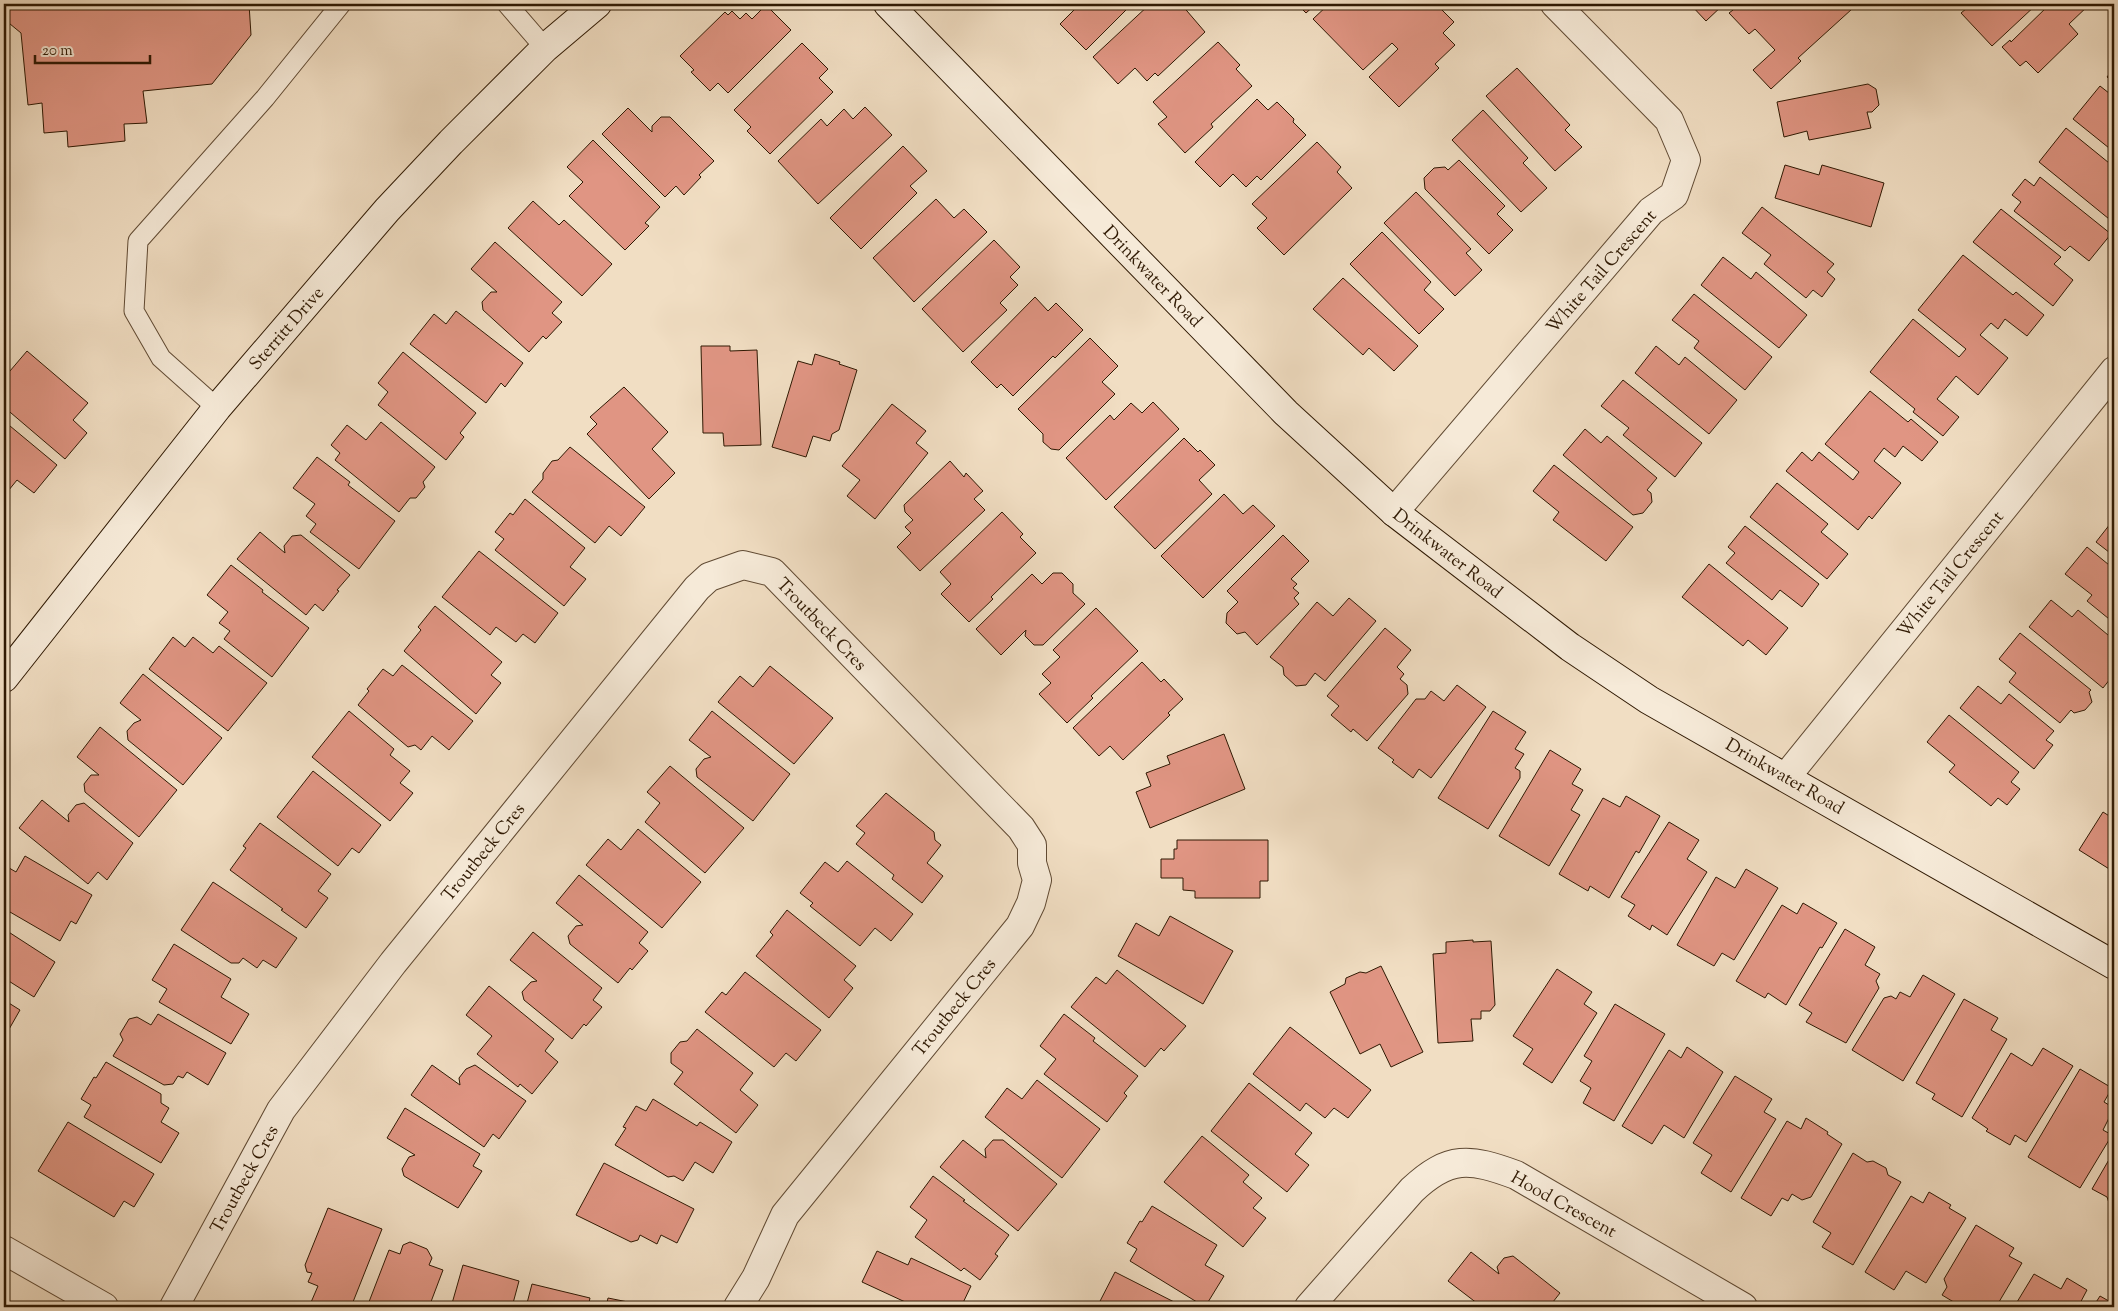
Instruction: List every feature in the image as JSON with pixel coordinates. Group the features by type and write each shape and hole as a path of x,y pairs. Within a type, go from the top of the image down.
{"street":[{"name":"Sterritt Drive","path":"4,678 217,408 387,210 451,142 546,48 597,4"},
{"name":"Drinkwater Road","path":"888,4 1286,413 1394,512 1570,647 1649,700 1786,776 2114,965"},
{"name":"White Tail Crescent","path":"1394,512 1651,211 1674,195 1686,160 1669,120 1555,4"},
{"name":"White Tail Crescent","path":"1786,776 2114,371"},
{"name":"Troutbeck Cres","path":"174,1307 282,1110 393,963 697,588 709,577 743,565 772,572 1021,828 1032,845 1032,863 1037,880 1031,903 1020,926 785,1216 756,1278 738,1307"},
{"name":"Hood Crescent","path":"1309,1307 1412,1190 1424,1179 1441,1168 1458,1162 1476,1162 1516,1175 1744,1307"},
{"path":"4,1250 104,1307"}],"lane":[{"path":"217,408 161,358 134,311 138,241 265,98 341,4"},
{"path":"507,4 546,48"}],"building":[{"path":"4,4 249,4 251,35 212,84 143,91 147,123 124,124 125,141 68,147 67,131 44,133 42,103 28,105 21,33 4,19"},
{"path":"1080,4 1132,4 1086,50 1060,24"},
{"path":"1150,4 1165,4 1168,7 1172,4 1181,4 1205,32 1158,76 1155,73 1147,81 1135,68 1118,84 1093,57"},
{"path":"1297,4 1316,4 1306,13"},
{"path":"1329,4 1398,4 1402,8 1406,4 1436,4 1454,22 1443,33 1455,45 1435,64 1439,68 1399,107 1369,77 1398,49 1392,43 1363,70 1313,19"},
{"path":"1690,4 1724,4 1706,21"},
{"path":"1728,4 1847,4 1852,9 1798,58 1801,61 1771,89 1753,70 1775,50 1755,29 1749,34 1729,13 1733,10"},
{"path":"1972,4 2037,4 1992,46 1961,13"},
{"path":"2050,4 2090,4 2069,24 2078,34 2038,73 2026,61 2020,66 2002,47 2010,40 2011,42"},
{"path":"766,5 791,30 728,93 718,83 710,91 691,72 694,70 680,56 725,12 728,15 732,11 740,19 746,13 752,19"},
{"path":"1218,42 1240,65 1236,69 1252,86 1211,124 1213,127 1185,153 1158,124 1167,117 1153,102"},
{"path":"802,43 828,69 819,78 833,92 770,154 747,131 751,127 734,110"},
{"path":"1517,68 1570,125 1565,130 1582,147 1555,171 1486,96"},
{"path":"2114,68 2114,83 2107,77"},
{"path":"1868,84 1876,89 1879,105 1872,112 1867,112 1871,128 1809,140 1807,131 1784,137 1777,102"},
{"path":"2100,86 2114,97 2114,152 2073,119"},
{"path":"1257,99 1268,110 1277,102 1294,119 1293,122 1306,135 1261,180 1257,176 1246,187 1233,174 1220,187 1195,162"},
{"path":"865,107 892,135 818,204 778,161 821,119 827,126 844,109 853,119"},
{"path":"628,108 652,132 652,126 661,117 670,117 714,161 699,175 701,177 684,195 676,186 665,197 602,134"},
{"path":"1483,110 1528,158 1523,163 1547,188 1521,212 1452,140"},
{"path":"2066,128 2114,167 2114,223 2039,162"},
{"path":"593,140 660,207 645,223 649,226 625,250 569,196 583,182 567,167"},
{"path":"1317,142 1341,167 1337,172 1352,188 1284,255 1257,228 1267,218 1252,204"},
{"path":"903,146 927,171 910,186 917,193 861,249 830,218"},
{"path":"1459,160 1505,206 1497,214 1513,230 1489,254 1425,189 1424,178 1434,168 1445,167 1448,170"},
{"path":"1785,165 1819,175 1822,165 1884,183 1871,227 1775,198"},
{"path":"2040,177 2111,234 2089,261 2070,246 2065,251 2014,211 2021,202 2012,195 2025,179 2034,186"},
{"path":"1416,192 1471,249 1466,253 1482,270 1455,296 1384,223"},
{"path":"936,199 954,218 964,209 987,232 914,302 873,258"},
{"path":"533,201 559,225 564,220 612,264 582,296 508,228"},
{"path":"1762,207 1834,264 1827,272 1835,279 1822,297 1813,290 1806,298 1764,264 1771,255 1742,233"},
{"path":"2001,209 2061,257 2054,264 2073,280 2053,306 1973,242"},
{"path":"1382,232 1431,282 1424,290 1444,309 1419,334 1350,264"},
{"path":"994,240 1020,267 1010,277 1018,285 1000,303 1007,310 963,352 922,309"},
{"path":"495,242 562,302 552,313 562,322 546,339 543,336 529,352 483,310 482,302 491,292 497,292 471,269"},
{"path":"1963,255 2013,295 2016,292 2044,315 2027,336 2005,319 1998,329 1991,323 1980,335 2008,358 1978,395 1956,376 1937,399 1959,417 1943,436 1913,412 1915,409 1870,372 1913,319 1959,357 1966,349 1918,310"},
{"path":"1723,257 1751,279 1756,272 1807,315 1779,348 1701,285"},
{"path":"1343,278 1418,346 1394,371 1369,348 1363,355 1313,309"},
{"path":"1694,294 1772,357 1745,390 1694,348 1699,341 1672,320"},
{"path":"1035,297 1048,311 1056,303 1083,330 1055,358 1053,356 1013,396 1001,384 997,388 971,362"},
{"path":"456,311 523,363 505,387 501,383 486,403 410,344 434,314 446,324"},
{"path":"1090,338 1118,366 1102,382 1115,394 1059,450 1051,449 1043,442 1043,434 1018,409"},
{"path":"701,346 730,346 730,351 757,350 761,445 724,446 723,433 703,433"},
{"path":"1656,346 1679,365 1685,357 1737,400 1709,434 1635,373"},
{"path":"27,351 88,403 73,420 87,433 65,459 4,407 4,378"},
{"path":"403,352 476,413 460,433 464,437 446,460 378,405 388,392 378,383"},
{"path":"815,354 857,370 839,430 832,434 830,441 813,436 806,457 772,447 798,361 812,365"},
{"path":"1623,380 1702,443 1675,477 1623,435 1629,428 1601,406"},
{"path":"624,387 668,432 652,449 675,473 649,499 587,434 597,424 590,417"},
{"path":"1870,391 1908,422 1911,419 1938,442 1922,461 1903,446 1895,457 1884,448 1874,461 1901,483 1872,519 1869,516 1858,530 1786,471 1802,452 1812,461 1819,452 1853,480 1859,472 1825,444"},
{"path":"1153,402 1179,429 1106,500 1066,458 1110,415 1114,420 1131,403 1142,413"},
{"path":"892,404 926,431 916,443 928,453 875,519 847,496 860,480 842,466"},
{"path":"4,421 57,465 34,493 17,480 4,496"},
{"path":"381,422 435,467 423,482 425,487 416,498 410,498 399,512 335,460 340,453 331,445 347,425 366,440"},
{"path":"1585,429 1601,443 1607,436 1657,478 1647,490 1651,493 1652,502 1643,513 1633,515 1563,455"},
{"path":"1184,438 1215,465 1199,480 1212,494 1155,549 1114,507"},
{"path":"570,447 645,507 621,536 609,526 595,543 532,492 543,479 543,473 552,461 558,460"},
{"path":"317,457 350,482 348,485 395,521 359,569 310,532 316,524 306,516 315,504 293,488"},
{"path":"950,461 964,477 966,473 983,491 974,499 985,510 920,571 897,547 911,533 905,527 913,520 905,512 904,505"},
{"path":"1554,465 1633,527 1606,561 1553,520 1559,512 1533,491"},
{"path":"1777,483 1828,524 1821,532 1848,554 1827,579 1750,517"},
{"path":"1224,494 1243,514 1253,505 1275,526 1203,598 1161,556"},
{"path":"525,499 585,548 570,567 586,579 564,606 495,550 504,539 495,532 510,513 513,515"},
{"path":"1002,512 1023,534 1020,537 1036,553 991,597 993,599 969,622 941,594 951,584 940,572"},
{"path":"2114,519 2114,556 2096,542"},
{"path":"1745,526 1819,584 1802,607 1780,590 1772,600 1726,563 1735,553 1728,547"},
{"path":"260,532 285,553 284,546 292,536 301,535 350,575 323,611 315,604 306,615 237,559"},
{"path":"1283,535 1309,561 1291,579 1297,584 1293,588 1299,593 1294,598 1299,604 1257,645 1245,632 1237,634 1226,623 1227,613 1238,602 1227,591"},
{"path":"2087,547 2114,569 2114,623 2087,601 2092,595 2065,574"},
{"path":"479,551 558,613 535,643 523,634 516,642 496,627 490,635 442,597"},
{"path":"1709,564 1788,628 1766,655 1748,640 1743,646 1682,597"},
{"path":"231,565 263,590 262,592 309,628 272,677 224,639 230,631 219,623 228,612 207,595"},
{"path":"1053,573 1062,573 1073,584 1073,593 1085,604 1043,645 1034,645 1025,636 1026,630 1001,655 976,629 1032,574 1042,584"},
{"path":"1349,598 1376,621 1325,681 1315,673 1306,685 1296,686 1284,675 1283,667 1270,657 1317,602 1333,616"},
{"path":"2051,600 2072,617 2078,610 2114,640 2114,674 2103,688 2029,627"},
{"path":"435,606 502,662 491,675 501,683 476,714 404,651 421,630 418,627"},
{"path":"1096,608 1138,651 1091,696 1093,698 1067,723 1039,694 1051,683 1042,674 1060,657 1053,650"},
{"path":"1385,628 1411,650 1397,667 1404,674 1400,679 1407,685 1408,694 1367,741 1353,729 1351,732 1331,715 1339,706 1327,696"},
{"path":"2020,633 2091,690 2089,692 2092,702 2085,710 2074,713 2071,710 2060,723 2009,682 2016,673 1999,659"},
{"path":"173,637 185,647 193,637 213,653 219,646 267,683 228,731 149,669"},
{"path":"1142,662 1161,682 1164,679 1183,699 1168,713 1170,715 1123,760 1110,746 1099,756 1073,728"},
{"path":"402,665 473,721 449,750 432,736 421,750 415,745 408,747 358,705 369,691 367,689 383,669 393,676"},
{"path":"770,666 833,718 794,764 718,702 740,676 753,687"},
{"path":"143,674 222,738 183,785 128,740 127,731 134,723 141,720 120,703"},
{"path":"1457,685 1486,707 1431,778 1419,769 1413,778 1392,762 1394,760 1378,748 1416,699 1425,699 1431,691 1444,701"},
{"path":"1978,686 2001,704 2009,694 2054,731 2046,740 2053,745 2034,769 1960,708"},
{"path":"349,711 394,749 390,755 410,771 400,783 413,793 390,821 312,757"},
{"path":"712,711 790,774 753,821 697,777 696,769 704,759 711,757 689,740"},
{"path":"1493,711 1526,732 1515,749 1524,754 1515,768 1520,771 1520,778 1488,829 1438,798"},
{"path":"1949,715 2019,772 2011,782 2020,789 2007,805 1998,798 1991,806 1949,772 1955,765 1927,742"},
{"path":"100,727 177,790 139,837 85,792 84,784 91,775 99,775 77,757"},
{"path":"1224,734 1245,789 1150,828 1136,792 1151,786 1146,773 1170,764 1167,756"},
{"path":"1550,750 1581,769 1572,784 1583,790 1571,810 1580,815 1549,866 1499,836"},
{"path":"670,766 744,828 705,873 645,822 660,803 647,792"},
{"path":"313,771 381,825 359,853 352,848 338,866 277,817"},
{"path":"886,793 934,832 935,840 941,845 927,863 943,876 922,903 892,879 894,875 856,844 865,833 856,826"},
{"path":"1626,796 1660,816 1639,853 1636,851 1609,898 1590,886 1588,891 1559,874 1603,798 1620,807"},
{"path":"42,800 69,822 68,815 76,805 84,803 133,843 107,880 98,872 88,884 19,828"},
{"path":"2103,812 2114,819 2114,872 2079,850"},
{"path":"1669,822 1699,840 1687,859 1707,872 1667,935 1652,925 1650,930 1628,916 1635,905 1621,897"},
{"path":"260,823 331,874 318,891 328,898 306,928 230,870 246,848 243,846"},
{"path":"638,829 701,882 662,928 586,865 608,839 621,850"},
{"path":"1177,840 1268,840 1268,881 1260,881 1260,898 1195,898 1195,891 1183,890 1183,878 1161,878 1161,859 1174,859 1174,849 1177,849"},
{"path":"25,856 92,895 76,924 71,921 60,941 10,912 9,914 4,911 4,865 16,872"},
{"path":"847,861 913,914 891,941 875,928 860,946 810,906 813,903 800,893 825,862 838,872"},
{"path":"1746,869 1778,888 1734,960 1722,953 1714,966 1677,945 1716,877 1735,888"},
{"path":"579,875 648,932 639,943 648,951 632,970 630,968 618,983 570,944 568,936 576,926 583,925 556,903"},
{"path":"213,882 297,938 276,968 263,960 257,968 243,958 239,963 231,963 181,930"},
{"path":"1803,903 1837,923 1822,948 1820,947 1786,1005 1768,993 1765,998 1736,981 1782,905 1797,914"},
{"path":"787,910 856,966 844,980 853,988 829,1018 756,956 773,935 770,932"},
{"path":"1170,916 1233,951 1203,1004 1118,956 1136,923 1159,936"},
{"path":"4,929 55,962 34,997 4,978"},
{"path":"1845,929 1875,947 1865,965 1880,974 1876,981 1879,988 1846,1043 1806,1022 1812,1013 1799,1005"},
{"path":"533,932 602,988 593,1000 602,1007 586,1026 584,1024 572,1039 524,1000 522,992 531,982 537,981 510,960"},
{"path":"1473,940 1473,942 1491,941 1495,1005 1490,1011 1481,1011 1481,1019 1471,1019 1473,1041 1438,1043 1433,954 1446,953 1446,942"},
{"path":"174,944 231,979 221,997 249,1014 231,1044 159,1002 167,989 152,980"},
{"path":"1381,966 1423,1052 1391,1067 1380,1044 1360,1054 1330,992 1345,984 1346,978 1360,972 1366,973"},
{"path":"1557,969 1592,992 1584,1004 1597,1013 1552,1083 1523,1064 1533,1049 1513,1036"},
{"path":"1117,970 1186,1026 1164,1051 1161,1048 1145,1067 1071,1007 1096,977 1106,984"},
{"path":"745,972 821,1030 796,1061 786,1053 774,1067 705,1012 722,992 726,995"},
{"path":"1923,975 1955,994 1903,1081 1852,1050 1884,998 1891,996 1896,999 1900,992 1910,997"},
{"path":"489,986 554,1039 545,1051 558,1062 532,1094 520,1084 518,1087 477,1054 492,1036 466,1015"},
{"path":"1964,999 1998,1018 1991,1030 2007,1039 1962,1117 1932,1099 1935,1094 1916,1083"},
{"path":"4,1000 20,1010 4,1038"},
{"path":"1615,1004 1665,1034 1614,1121 1583,1103 1591,1088 1580,1081 1592,1061 1584,1056"},
{"path":"158,1014 226,1053 208,1085 187,1072 183,1078 178,1076 173,1084 164,1085 113,1056 123,1040 120,1034 129,1019 137,1017 151,1025"},
{"path":"1064,1014 1095,1038 1093,1041 1138,1076 1124,1093 1127,1096 1107,1122 1044,1074 1056,1059 1040,1046"},
{"path":"1290,1027 1371,1090 1348,1118 1334,1108 1325,1118 1306,1103 1300,1111 1253,1074"},
{"path":"697,1029 753,1073 740,1090 758,1105 736,1133 674,1084 683,1072 671,1063 671,1053 680,1042 687,1041"},
{"path":"1687,1047 1723,1072 1684,1138 1664,1125 1652,1144 1622,1126 1669,1050 1681,1058"},
{"path":"2043,1048 2073,1066 2026,1142 2015,1135 2010,1145 1986,1131 1988,1129 1972,1118 2011,1053 2032,1066"},
{"path":"106,1062 161,1094 161,1103 169,1108 161,1122 179,1133 161,1163 84,1117 91,1105 81,1099 94,1077 96,1078"},
{"path":"432,1065 460,1085 459,1078 466,1069 475,1065 526,1101 499,1139 493,1134 484,1147 411,1095"},
{"path":"2080,1069 2112,1088 2104,1102 2114,1108 2103,1130 2112,1135 2080,1188 2028,1157"},
{"path":"1735,1076 1772,1099 1764,1112 1776,1119 1731,1192 1701,1173 1712,1155 1693,1143"},
{"path":"1037,1080 1100,1129 1062,1178 985,1117 1007,1088 1022,1099"},
{"path":"1249,1083 1312,1133 1295,1154 1309,1165 1287,1192 1211,1131"},
{"path":"653,1099 697,1126 700,1122 732,1142 713,1173 695,1162 683,1181 674,1176 668,1177 615,1145 626,1128 623,1127 636,1106 646,1111"},
{"path":"405,1108 480,1154 473,1166 482,1171 458,1208 404,1176 402,1169 409,1157 415,1155 387,1138"},
{"path":"1806,1118 1828,1132 1827,1134 1842,1144 1811,1197 1802,1200 1792,1194 1788,1201 1782,1198 1771,1216 1741,1198 1787,1121 1801,1129"},
{"path":"68,1122 154,1174 134,1207 124,1201 114,1217 38,1171"},
{"path":"1202,1136 1249,1175 1243,1182 1262,1198 1253,1208 1266,1218 1243,1247 1164,1182"},
{"path":"963,1140 986,1158 985,1149 993,1140 1003,1140 1057,1184 1018,1231 940,1167"},
{"path":"2114,1151 2114,1208 2110,1206 2107,1197 2092,1189"},
{"path":"1853,1153 1867,1162 1873,1161 1886,1168 1888,1175 1901,1182 1853,1265 1822,1247 1831,1233 1813,1222"},
{"path":"604,1163 694,1209 677,1243 661,1235 657,1244 640,1235 638,1240 631,1242 576,1215"},
{"path":"933,1176 1009,1235 995,1254 998,1256 980,1280 964,1268 961,1271 915,1237 927,1220 910,1207"},
{"path":"1929,1192 1951,1205 1949,1208 1966,1218 1926,1283 1906,1271 1894,1290 1865,1272 1911,1196 1923,1203"},
{"path":"1152,1206 1217,1245 1205,1265 1224,1276 1205,1307 1130,1261 1137,1249 1127,1243 1140,1221 1142,1222"},
{"path":"328,1208 382,1229 351,1307 309,1307 318,1286 308,1282 312,1273 307,1272 305,1265"},
{"path":"1976,1225 2014,1248 2009,1256 2022,1263 1996,1307 1955,1307 1957,1304 1942,1295 1947,1287 1944,1279"},
{"path":"410,1242 427,1249 432,1258 429,1265 443,1270 429,1307 367,1307 389,1250 400,1254 403,1245"},
{"path":"877,1251 908,1265 911,1258 971,1286 961,1307 916,1307 862,1282"},
{"path":"1471,1252 1499,1274 1497,1267 1504,1258 1513,1256 1560,1293 1549,1307 1482,1307 1448,1281"},
{"path":"463,1265 519,1281 512,1307 451,1307"},
{"path":"1115,1272 1184,1307 1097,1307"},
{"path":"2034,1274 2061,1289 2067,1278 2087,1290 2078,1307 2014,1307"},
{"path":"532,1284 590,1298 588,1307 526,1307"},
{"path":"2100,1296 2114,1304 2114,1307 2093,1307"},
{"path":"608,1298 653,1307 606,1307"}]}
